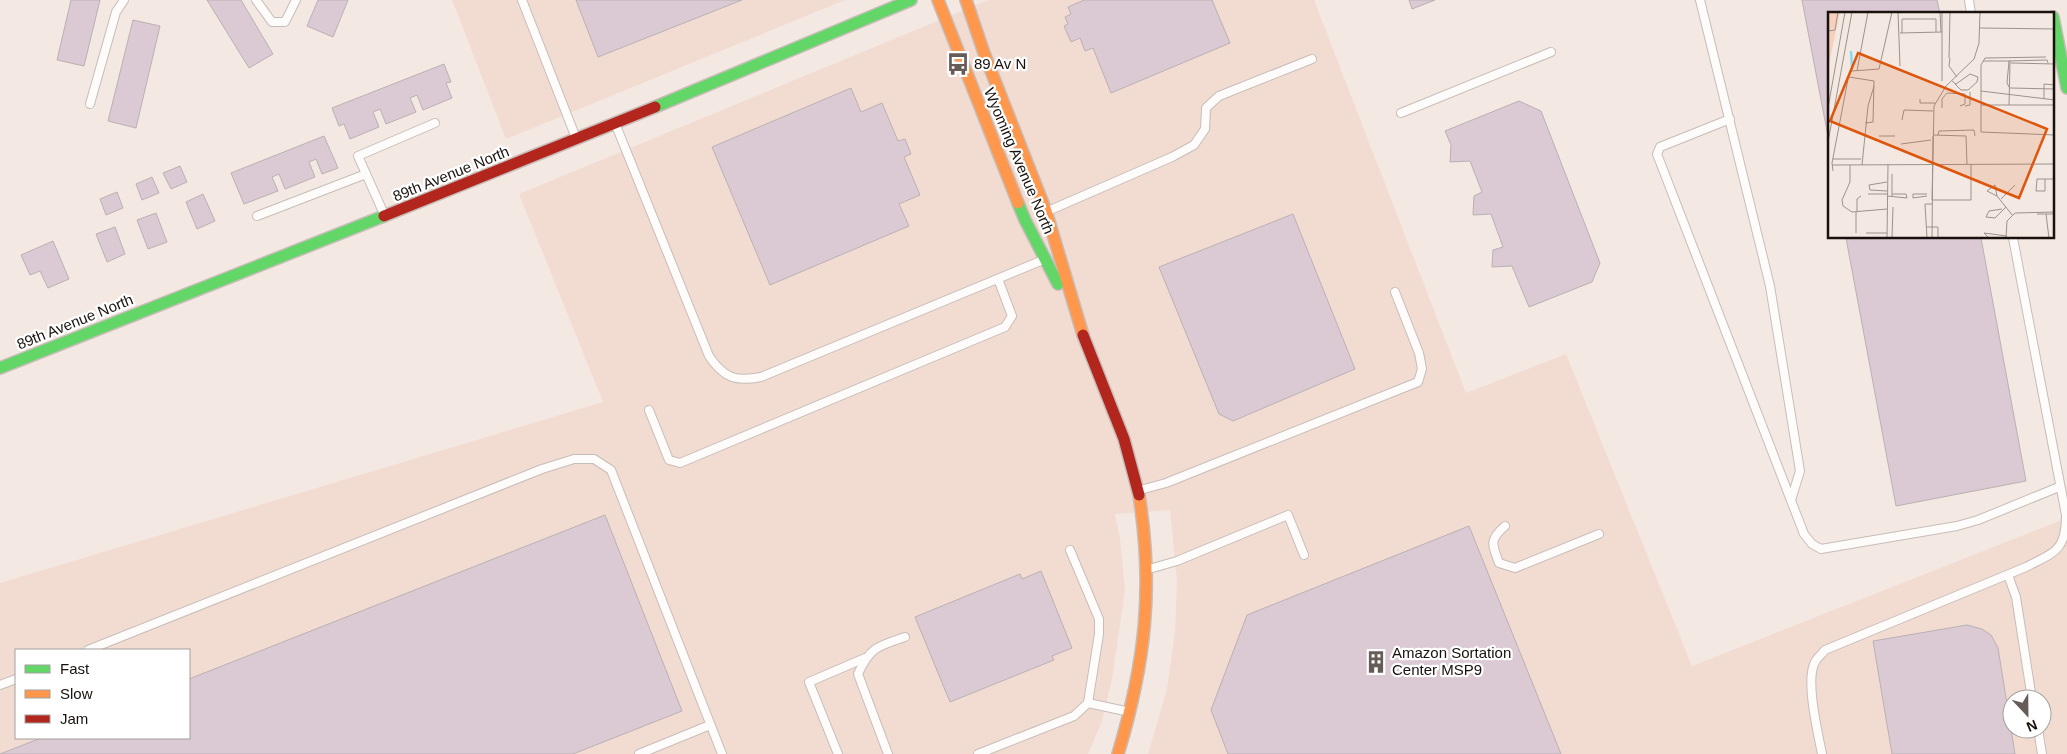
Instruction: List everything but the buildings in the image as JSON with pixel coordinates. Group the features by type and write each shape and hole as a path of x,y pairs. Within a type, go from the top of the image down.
{"main road":[{"name":"89th Avenue North","path":"0,368 615,124 911,0"},
{"name":"Wyoming Avenue North","path":"938,0 1025,220 1081,329"},
{"name":"Wyoming Avenue North","path":"966,0 1046,212 1081,329 1129,455 1138,490 1148,569 1148,620 1132,713 1118,754"},
{"path":"2054,22 2067,88"}],"lane":[{"path":"90,104 116,12 124,0"},
{"path":"256,0 272,22 285,22 296,0"},
{"path":"522,0 577,139"},
{"path":"1700,0 1770,286 1800,471 1791,500"},
{"path":"1401,113 1551,52"},
{"path":"1046,212 1172,157 1194,145 1205,129 1206,108 1219,96 1312,59"},
{"path":"1730,119 1660,147 1657,154 1804,534 1812,544 1821,549 1958,526 1978,520 2059,487"},
{"path":"385,216 358,156 435,123"},
{"path":"615,124 710,356 718,369 730,377 745,380 761,377 1045,260"},
{"path":"257,216 366,174"},
{"path":"1822,754 1811,678 1814,662 1825,650 2008,575 2051,554 2062,545 2066,533 2066,515 2059,487 2013,239"},
{"path":"649,410 669,460 680,463 1005,327 1012,316 998,279"},
{"path":"1138,490 1166,483 1418,382 1422,369 1419,353 1395,292"},
{"path":"91,649 542,469 574,459 594,460 610,470 722,754"},
{"path":"1148,569 1177,561 1288,515 1304,555"},
{"path":"1505,526 1495,534 1492,545 1499,563 1515,568 1599,534"},
{"path":"978,754 1074,716 1088,702 1100,634 1099,619 1070,550"},
{"path":"2008,575 2016,597 2030,689"},
{"path":"888,754 858,674 865,658 877,646 904,637"},
{"path":"838,754 809,682 865,658"},
{"path":"0,685 15,679"},
{"path":"1088,702 1132,713"},
{"path":"639,754 710,725"},
{"path":"2040,739 2042,754"}],"shaded area":[{"path":"452,0 845,0 506,139"},
{"path":"988,0 1314,0 1466,393 1566,354 1692,666 2067,518 2067,754 1148,754 1167,689 1175,631 1177,580 1170,510 1115,514 1120,538 1125,590 1112,679 1102,721 1088,754 0,754 0,583 603,402 519,194"}],"traffic: fast":[{"path":"655,107 911,0"},
{"path":"2054,22 2067,88"},
{"path":"1018,203 1058,284"},
{"path":"0,368 384,216"}],"traffic: slow":[{"path":"938,0 1018,203"},
{"path":"966,0 984,53 1046,211 1083,335"},
{"path":"1118,754 1135,689 1144,626 1146,562 1139,495"}],"traffic: jam":[{"path":"384,216 655,107"},
{"path":"1083,335 1124,439 1139,495"}],"place":[{"name":"89 Av N","path":"958,64"},
{"name":"Amazon Sortation Center MSP9","path":"1376,662"}]}
